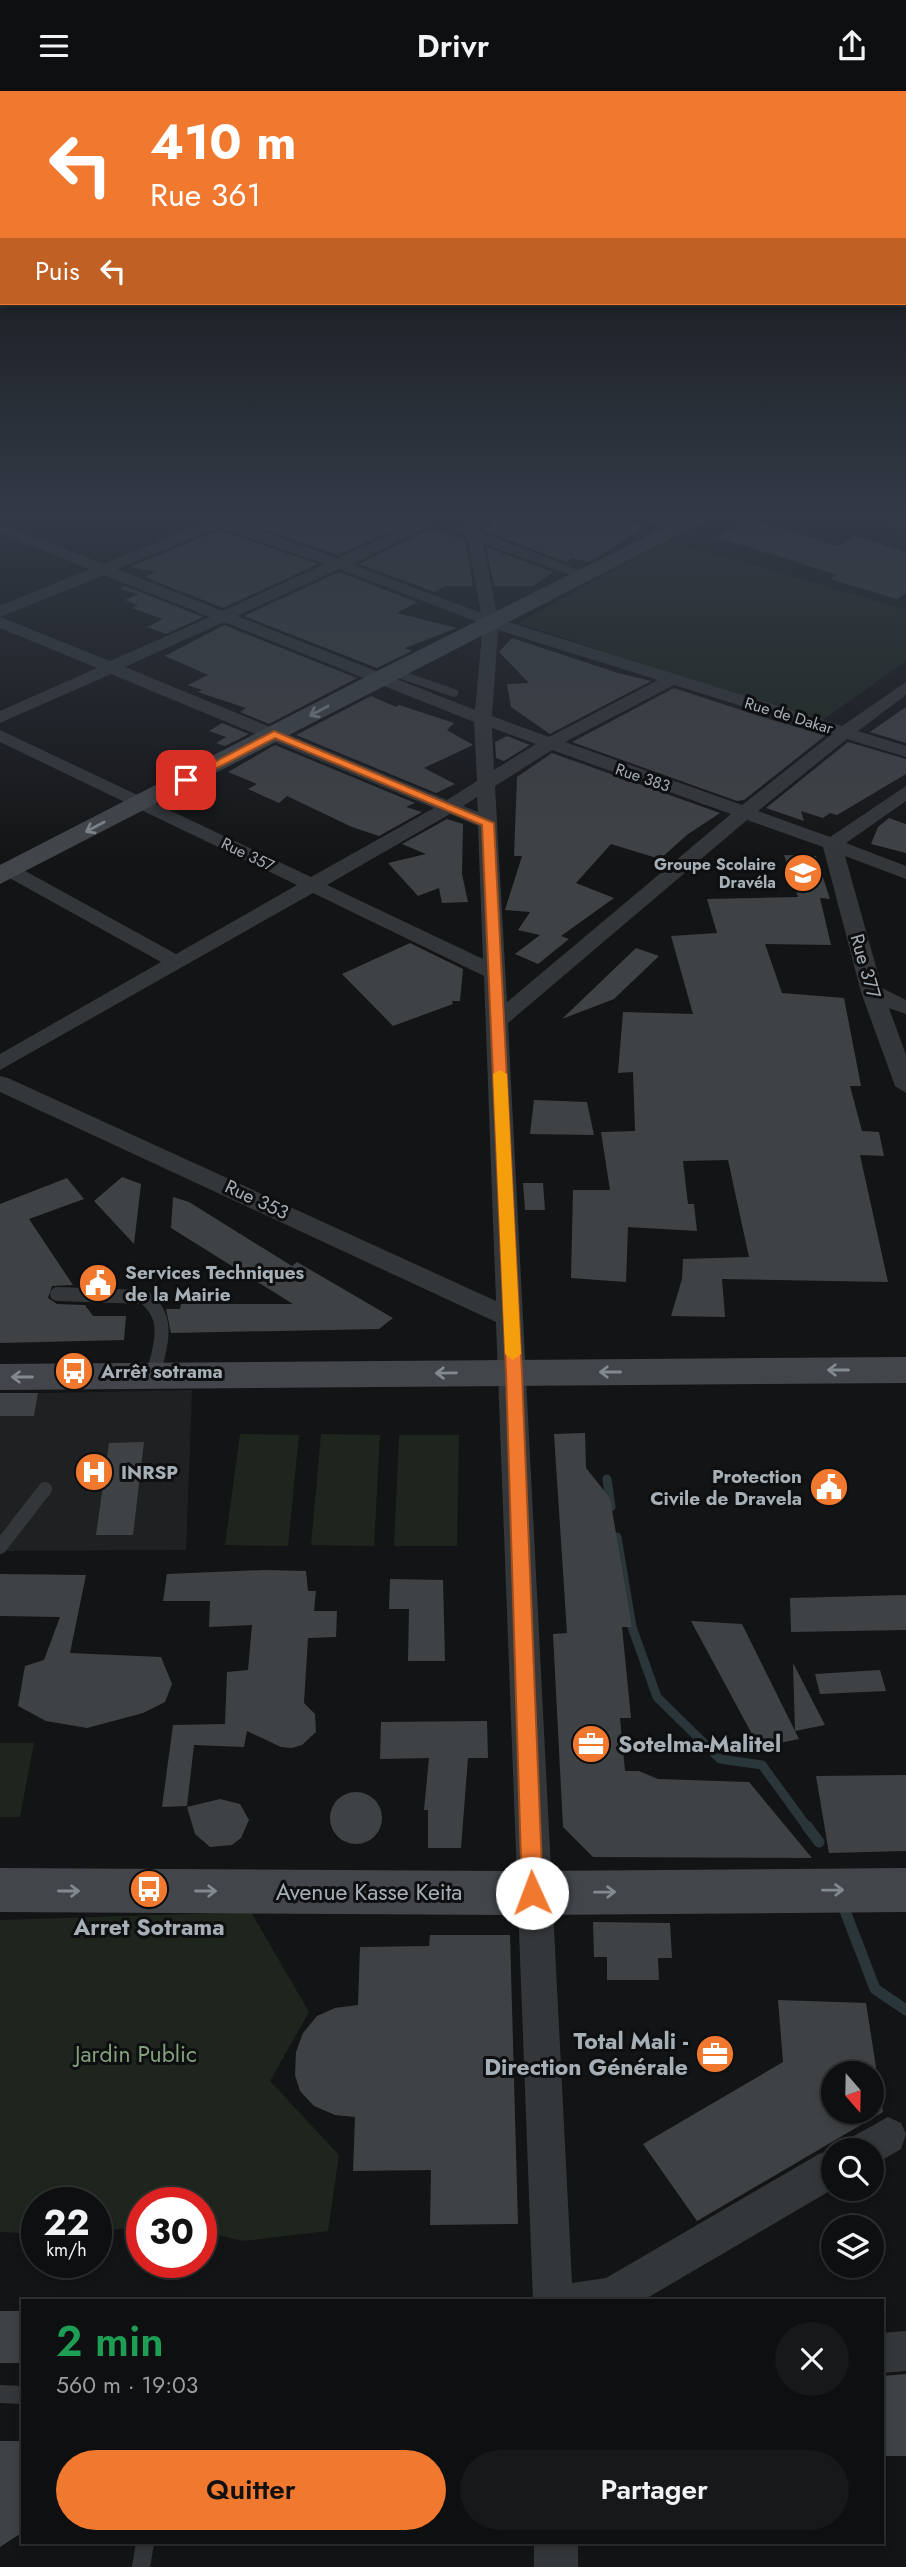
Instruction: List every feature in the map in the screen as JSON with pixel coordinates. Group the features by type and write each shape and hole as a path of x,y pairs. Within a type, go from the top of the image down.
{"main road":[{"path":"5,874 476,630"},
{"path":"0,1377 906,1370"},
{"name":"Avenue Kasse Keita","path":"0,1890 532,1893 906,1890"}],"street":[{"path":"19,630 488,823"},
{"path":"0,718 195,630"},
{"name":"Rue 383","path":"258,630 387,675 483,719 549,744 832,843 906,873"},
{"path":"490,630 483,719 512,1319 532,1893 553,2299"},
{"name":"Rue de Dakar","path":"515,630 906,752"},
{"path":"0,1063 447,808 549,744 673,679"},
{"path":"498,1021 744,813 844,732 906,687"},
{"name":"Rue 357","path":"0,734 495,972"},
{"path":"832,843 906,792"},
{"name":"Rue 377","path":"832,843 873,992 906,1086"},
{"path":"5,874 176,962"},
{"path":"873,992 906,1008"},
{"name":"Rue 353","path":"0,1083 512,1319"},
{"path":"594,2299 611,2297 821,2175"},
{"path":"884,2353 906,2351"},
{"path":"556,2544 556,2567"}],"lane":[{"path":"387,675 454,693"},
{"path":"57,1294 144,1297 155,1303 162,1312 163,1323 153,1376"},
{"path":"0,1547 45,1489"},
{"path":"0,2394 21,2395"},
{"path":"141,2567 145,2544"}],"shaded area":[{"name":"INRSP","path":"192,1390 186,1550 0,1551 0,1394"}],"green space":[{"path":"538,630 906,630 906,661 820,722"},
{"path":"240,1434 299,1435 288,1546 225,1545"},
{"path":"321,1434 380,1435 374,1546 311,1545"},
{"path":"399,1435 459,1435 457,1546 394,1546"},
{"path":"0,1743 34,1743 20,1817 0,1817"},
{"name":"Jardin Public","path":"251,1912 309,2012 270,2081 339,2155 328,2231 243,2241 217,2235 217,2187 126,2187 126,2228 112,2230 112,2187 21,2187 21,2233 0,2232 0,1920"}],"building":[{"path":"154,630 176,630 166,634"},
{"path":"215,630 235,630 357,678 269,724 240,712 246,708 198,692 202,690 188,685 208,675 165,656"},
{"path":"279,630 453,630 405,648 412,651 377,668"},
{"path":"512,638 618,673 651,681 550,734 511,707 507,684 529,683 499,652"},
{"path":"674,688 826,735 744,800 737,801 572,742"},
{"path":"371,696 396,707 399,705 454,723 447,730 473,745 424,768 455,784 436,793 296,735"},
{"path":"906,707 906,743 870,732"},
{"path":"222,723 249,734 225,746 216,743 226,737 209,731"},
{"path":"507,736 530,745 504,761 496,758 495,742"},
{"path":"848,742 906,759 906,774 837,815 830,813 823,818 801,811 804,821 766,808"},
{"path":"275,745 415,803 406,807 422,812 379,836 352,827 287,796 279,803 248,789 257,784 228,772"},
{"path":"552,753 720,813 688,834 660,859 611,844 576,883 614,898 561,936 569,939 538,964 515,954 540,935 518,930 530,912 505,910 522,856 514,856 517,777"},
{"path":"889,818 906,824 906,853 871,844 878,827"},
{"path":"447,819 463,824 462,874 468,902 442,903 439,888 418,896 388,863 426,854 402,844"},
{"path":"784,855 816,856 830,899 820,898 831,945 765,944 782,993 844,998 861,1086 850,1086 862,1131 879,1132 884,1156 860,1155 888,1282 722,1279 725,1317 671,1316 682,1279 683,1259 749,1257 728,1160 683,1161 688,1204 694,1204 697,1231 628,1227 626,1282 571,1278 573,1190 610,1190 601,1132 635,1131 633,1072 618,1073 623,1012 693,1014 671,936 717,933 707,899 798,897"},
{"path":"410,943 463,969 460,1001 452,1001 453,1004 393,1026 342,974"},
{"path":"636,948 659,956 614,999 562,1019"},
{"path":"534,1100 587,1102 594,1135 530,1134"},
{"path":"122,1177 141,1184 134,1244 94,1201"},
{"path":"67,1178 84,1199 29,1219 73,1285 52,1286 48,1298 57,1304 85,1305 93,1316 126,1316 124,1340 0,1343 0,1204"},
{"path":"523,1183 543,1183 545,1210 525,1210"},
{"path":"173,1197 189,1202 292,1266 297,1262 393,1318 379,1329 171,1333 166,1309 180,1309 181,1304 293,1304 171,1228"},
{"path":"0,1393 38,1393 34,1416 0,1416"},
{"name":"Sotelma-Malitel","path":"585,1433 586,1468 610,1498 632,1627 622,1627 631,1718 620,1718 625,1771 639,1771 658,1779 749,1782 812,1858 593,1857 563,1827 553,1634 567,1633 554,1434"},
{"path":"144,1442 133,1535 96,1535 109,1443"},
{"path":"306,1571 308,1591 316,1591 314,1611 337,1611 336,1637 308,1638 304,1703 315,1714 316,1732 302,1745 292,1748 281,1747 247,1731 244,1747 194,1745 187,1806 162,1807 173,1725 225,1724 227,1672 248,1670 252,1625 209,1627 210,1601 163,1601 167,1574"},
{"path":"0,1574 86,1575 70,1653 161,1657 172,1684 165,1702 143,1713 87,1728 46,1721 18,1706 25,1666 44,1660 60,1617 0,1616"},
{"path":"390,1579 443,1580 445,1661 408,1661 409,1609 389,1609"},
{"path":"906,1595 906,1630 791,1632 790,1598"},
{"path":"691,1621 742,1624 799,1739 759,1747"},
{"path":"793,1663 825,1725 795,1731"},
{"path":"880,1670 886,1691 820,1694 815,1674"},
{"path":"487,1721 488,1758 468,1758 461,1848 428,1848 428,1810 424,1810 429,1758 380,1759 381,1722"},
{"path":"906,1775 906,1851 829,1853 816,1776"},
{"path":"356,1792 366,1794 374,1800 380,1808 380,1828 374,1836 366,1842 356,1844 346,1842 338,1836 332,1828 330,1818 332,1808 338,1800 346,1794"},
{"path":"220,1799 240,1804 249,1820 241,1838 232,1845 210,1847 195,1834 187,1807"},
{"path":"593,1922 670,1923 672,1958 658,1958 659,1980 607,1980 607,1957 594,1957"},
{"path":"430,1935 510,1935 518,2224 430,2225 431,2170 353,2171 355,2117 335,2115 314,2106 300,2091 295,2075 296,2052 303,2033 317,2016 335,2008 358,2005 360,1947 429,1946"},
{"path":"778,2000 866,2003 875,2061 821,2061 821,2125 861,2125 839,2138 821,2138 821,2148 697,2221 643,2144 783,2062"},
{"path":"0,2311 21,2311 21,2363 0,2363"},
{"path":"906,2374 906,2456 884,2456 884,2376"},
{"path":"0,2441 21,2441 21,2533 0,2547"}],"waterway":[{"path":"607,1479 611,1507"},
{"path":"617,1537 632,1627 657,1697 720,1759 762,1765 808,1828"},
{"path":"807,1826 819,1842"},
{"path":"842,1903 875,1989 906,2010"}],"slow traffic":[{"path":"500,1074 513,1354"}],"place":[{"name":"Groupe Scolaire Dravéla","path":"803,873"},
{"name":"Services Techniques de la Mairie","path":"98,1283"},
{"name":"Arrêt sotrama","path":"74,1371"},
{"name":"INRSP","path":"94,1472"},
{"name":"Protection Civile de Dravela","path":"829,1487"},
{"name":"Sotelma-Malitel","path":"591,1744"},
{"name":"Arret Sotrama","path":"149,1889"},
{"name":"Total Mali - Direction Générale","path":"715,2054"}],"route":[{"path":"186,780 274,734 488,823 514,1373 532,1893"}]}
